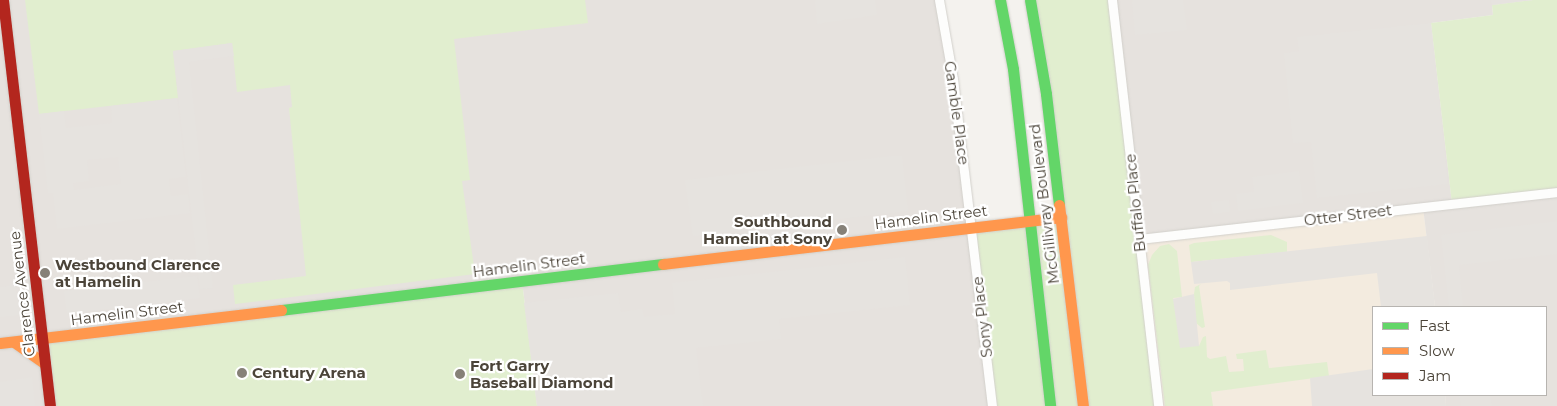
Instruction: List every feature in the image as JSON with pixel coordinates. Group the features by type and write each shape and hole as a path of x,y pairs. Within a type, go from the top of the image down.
{"street":[{"name":"Clarence Avenue","path":"3,0 50,406"},
{"name":"Gamble Place","path":"939,0 953,80 971,227"},
{"name":"McGillivray Boulevard","path":"1000,0 1014,79 1028,220 1050,406"},
{"name":"McGillivray Boulevard","path":"1030,0 1046,94 1083,406"},
{"name":"Buffalo Place","path":"1112,0 1158,406"},
{"name":"Otter Street","path":"1139,239 1557,192"},
{"name":"Hamelin Street","path":"0,343 1061,217"},
{"name":"Sony Place","path":"971,227 992,406"},
{"path":"14,342 45,364"}],"shaded area":[{"path":"0,0 939,0 992,406 537,406 522,281 50,406 0,406"},
{"path":"815,0 875,0 877,15 817,24"},
{"path":"1112,0 1533,0 1492,5 1493,15 1431,23 1452,203 1557,192 1557,406 1446,406 1445,396 1547,396 1547,306 1435,306 1423,207 1139,239"},
{"path":"1132,0 1183,0 1187,30 1135,35"},
{"path":"1491,0 1533,0 1492,5"},
{"path":"1431,23 1448,184 1317,198 1311,142 1293,143 1284,53 1299,51 1297,37"},
{"path":"232,43 234,56 189,62 213,288 200,289 173,51"},
{"path":"177,98 186,177 169,179 171,196 188,194 190,213 57,229 53,193 48,193 39,114 64,111 66,128 112,123 111,106","holes":["118,157 121,184 74,190 73,183 89,181 87,160"]},
{"path":"902,156 908,211 693,236 685,180"},
{"path":"1299,171 1303,203 1238,211 1236,194 1254,192 1252,177"},
{"path":"1229,200 1230,212 1213,214 1211,202"},
{"path":"1423,207 1435,306 1372,306 1372,396 1445,396 1446,406 1158,406 1139,239"},
{"path":"1557,221 1557,254 1459,265 1463,306 1449,306 1441,235"},
{"path":"1427,236 1435,306 1381,306 1377,273 1230,290 1230,283 1227,281 1194,284 1191,262"},
{"path":"905,257 910,305 779,319 781,339 696,348 703,406 537,406 524,303 618,293 621,312 642,309 644,317 675,314 672,283"},
{"path":"197,276 200,298 67,314 64,291"},
{"path":"15,285 20,315 0,317 0,287"},
{"path":"1194,294 1199,346 1180,348 1173,299"},
{"path":"1372,369 1372,396 1445,396 1446,406 1312,406 1310,378"},
{"path":"32,377 35,406 0,406 0,382"},
{"path":"1459,396 1490,396 1492,406 1461,406"}],"green space":[{"path":"25,0 585,0 588,23 454,39 470,180 462,181 475,274 235,304 233,285 306,276 289,108 292,107 290,85 237,92 232,43 173,51 178,98 39,114"},
{"path":"1030,0 1112,0 1158,406 992,406 971,227 1061,217"},
{"path":"1533,0 1557,0 1557,192 1452,204 1431,23 1493,15 1492,5"},
{"path":"1271,235 1287,242 1287,252 1191,262 1189,245 1194,243"},
{"path":"1169,244 1177,251 1182,297 1173,298 1199,346 1203,337 1206,336 1207,357 1210,359 1226,356 1229,372 1244,371 1243,359 1237,359 1236,354 1266,350 1269,368 1327,362 1329,376 1211,392 1213,406 1165,406 1148,265 1152,255 1160,246"},
{"path":"522,281 537,406 50,406 42,339"},
{"path":"1201,284 1199,286 1205,327 1202,328 1196,323 1194,294 1195,287"}],"traffic: fast":[{"path":"1000,0 1013,69 1050,406"},
{"path":"1030,0 1046,94 1059,205"},
{"path":"281,310 663,264"}],"traffic: slow":[{"path":"1059,205 1083,406"},
{"path":"663,264 1061,217"},
{"path":"0,343 281,310"},
{"path":"14,342 45,364"}],"traffic: jam":[{"path":"3,0 50,406"}],"place":[{"name":"Southbound Hamelin at Sony","path":"842,230"},
{"name":"Westbound Clarence at Hamelin","path":"45,273"},
{"name":"Century Arena","path":"242,373"},
{"name":"Fort Garry Baseball Diamond","path":"460,374"}]}
